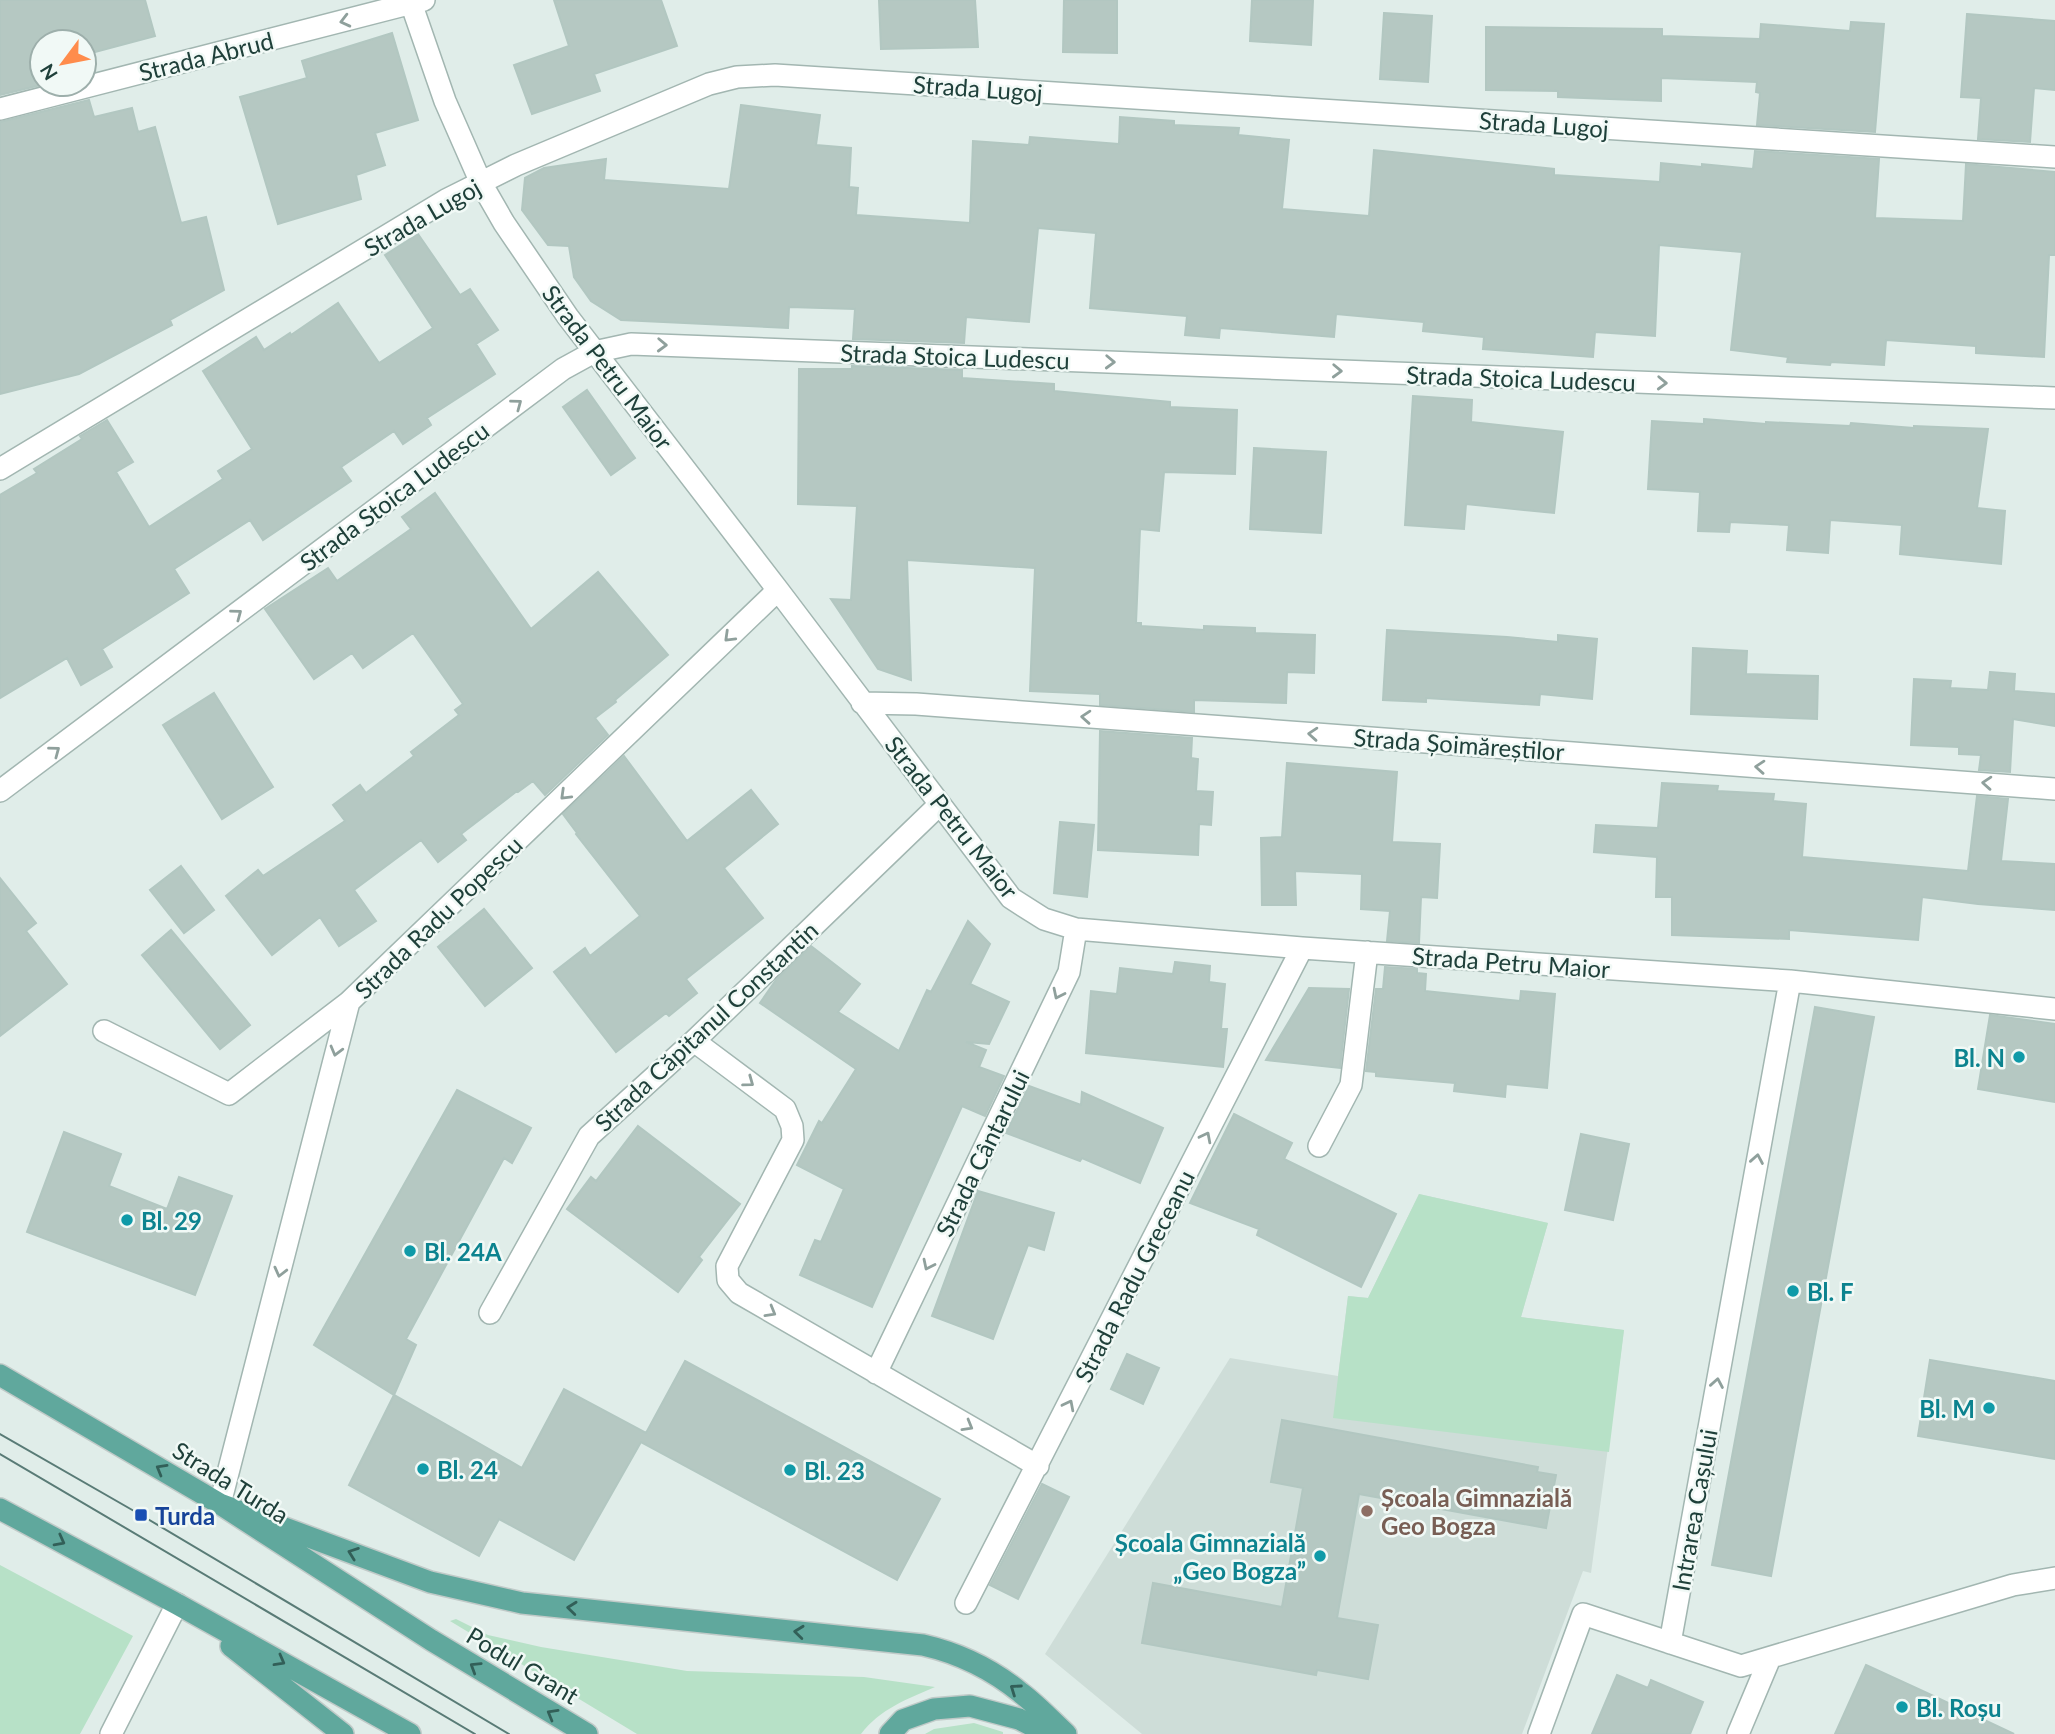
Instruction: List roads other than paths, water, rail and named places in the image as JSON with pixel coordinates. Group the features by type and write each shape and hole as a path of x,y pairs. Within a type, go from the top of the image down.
{"main road":[{"name":"Strada Turda","path":"0,1375 220,1504 432,1640"},
{"path":"220,1504 430,1582 522,1603 909,1643 942,1649 968,1660 1021,1693 1066,1734"},
{"path":"0,1509 410,1734"},
{"path":"177,1604 343,1734"},
{"name":"Podul Grant","path":"432,1640 587,1734"},
{"path":"890,1734 903,1720 934,1709 970,1706 1019,1719 1048,1734"}],"street":[{"name":"Strada Abrud","path":"0,109 415,1"},
{"name":"Strada Petru Maior","path":"415,1 445,101 481,183 511,233 594,352 1011,898 1044,919 1076,929 1302,948 1790,981 2055,1009"},
{"name":"Strada Lugoj","path":"0,468 446,200 516,165 709,84 737,77 775,75 2055,157"},
{"name":"Strada Stoica Ludescu","path":"0,792 563,369 594,352 631,344 2055,398"},
{"name":"Strada Radu Popescu","path":"220,1504 349,1002 778,590"},
{"name":"Strada Șoimăreștilor","path":"862,703 944,706 2055,789"},
{"name":"Strada Căpitanul Constantin","path":"490,1313 589,1136 694,1041 940,804"},
{"name":"Strada Cântarului","path":"876,1373 1069,972 1076,929"},
{"name":"Strada Radu Greceanu","path":"965,1603 1038,1466 1302,948"},
{"path":"1319,1146 1352,1085 1367,952"},
{"name":"Intrarea Cașului","path":"1670,1643 1790,981"},
{"path":"103,1031 229,1094 349,1002"},
{"path":"694,1041 785,1109 792,1126 793,1140 727,1266 728,1280 738,1293 1038,1466"},
{"path":"1539,1734 1583,1614 1741,1666 2013,1585 2055,1578"},
{"path":"111,1734 177,1604"},
{"path":"1738,1734 1770,1658"}],"tram line":[{"path":"0,1434 509,1734"},
{"path":"0,1454 475,1734"}],"place":[{"name":"Bl. N","path":"2019,1057"},
{"name":"Bl. 29","path":"127,1220"},
{"name":"Bl. 24A","path":"410,1251"},
{"name":"Bl. F","path":"1793,1291"},
{"name":"Bl. M","path":"1989,1408"},
{"name":"Bl. 24","path":"423,1469"},
{"name":"Bl. 23","path":"790,1470"},
{"name":"Școala Gimnazială Geo Bogza","path":"1367,1511"},
{"name":"Turda","path":"141,1515"},
{"name":"Școala Gimnazială „Geo Bogza”","path":"1320,1556"},
{"name":"Bl. Roșu","path":"1902,1707"}]}
